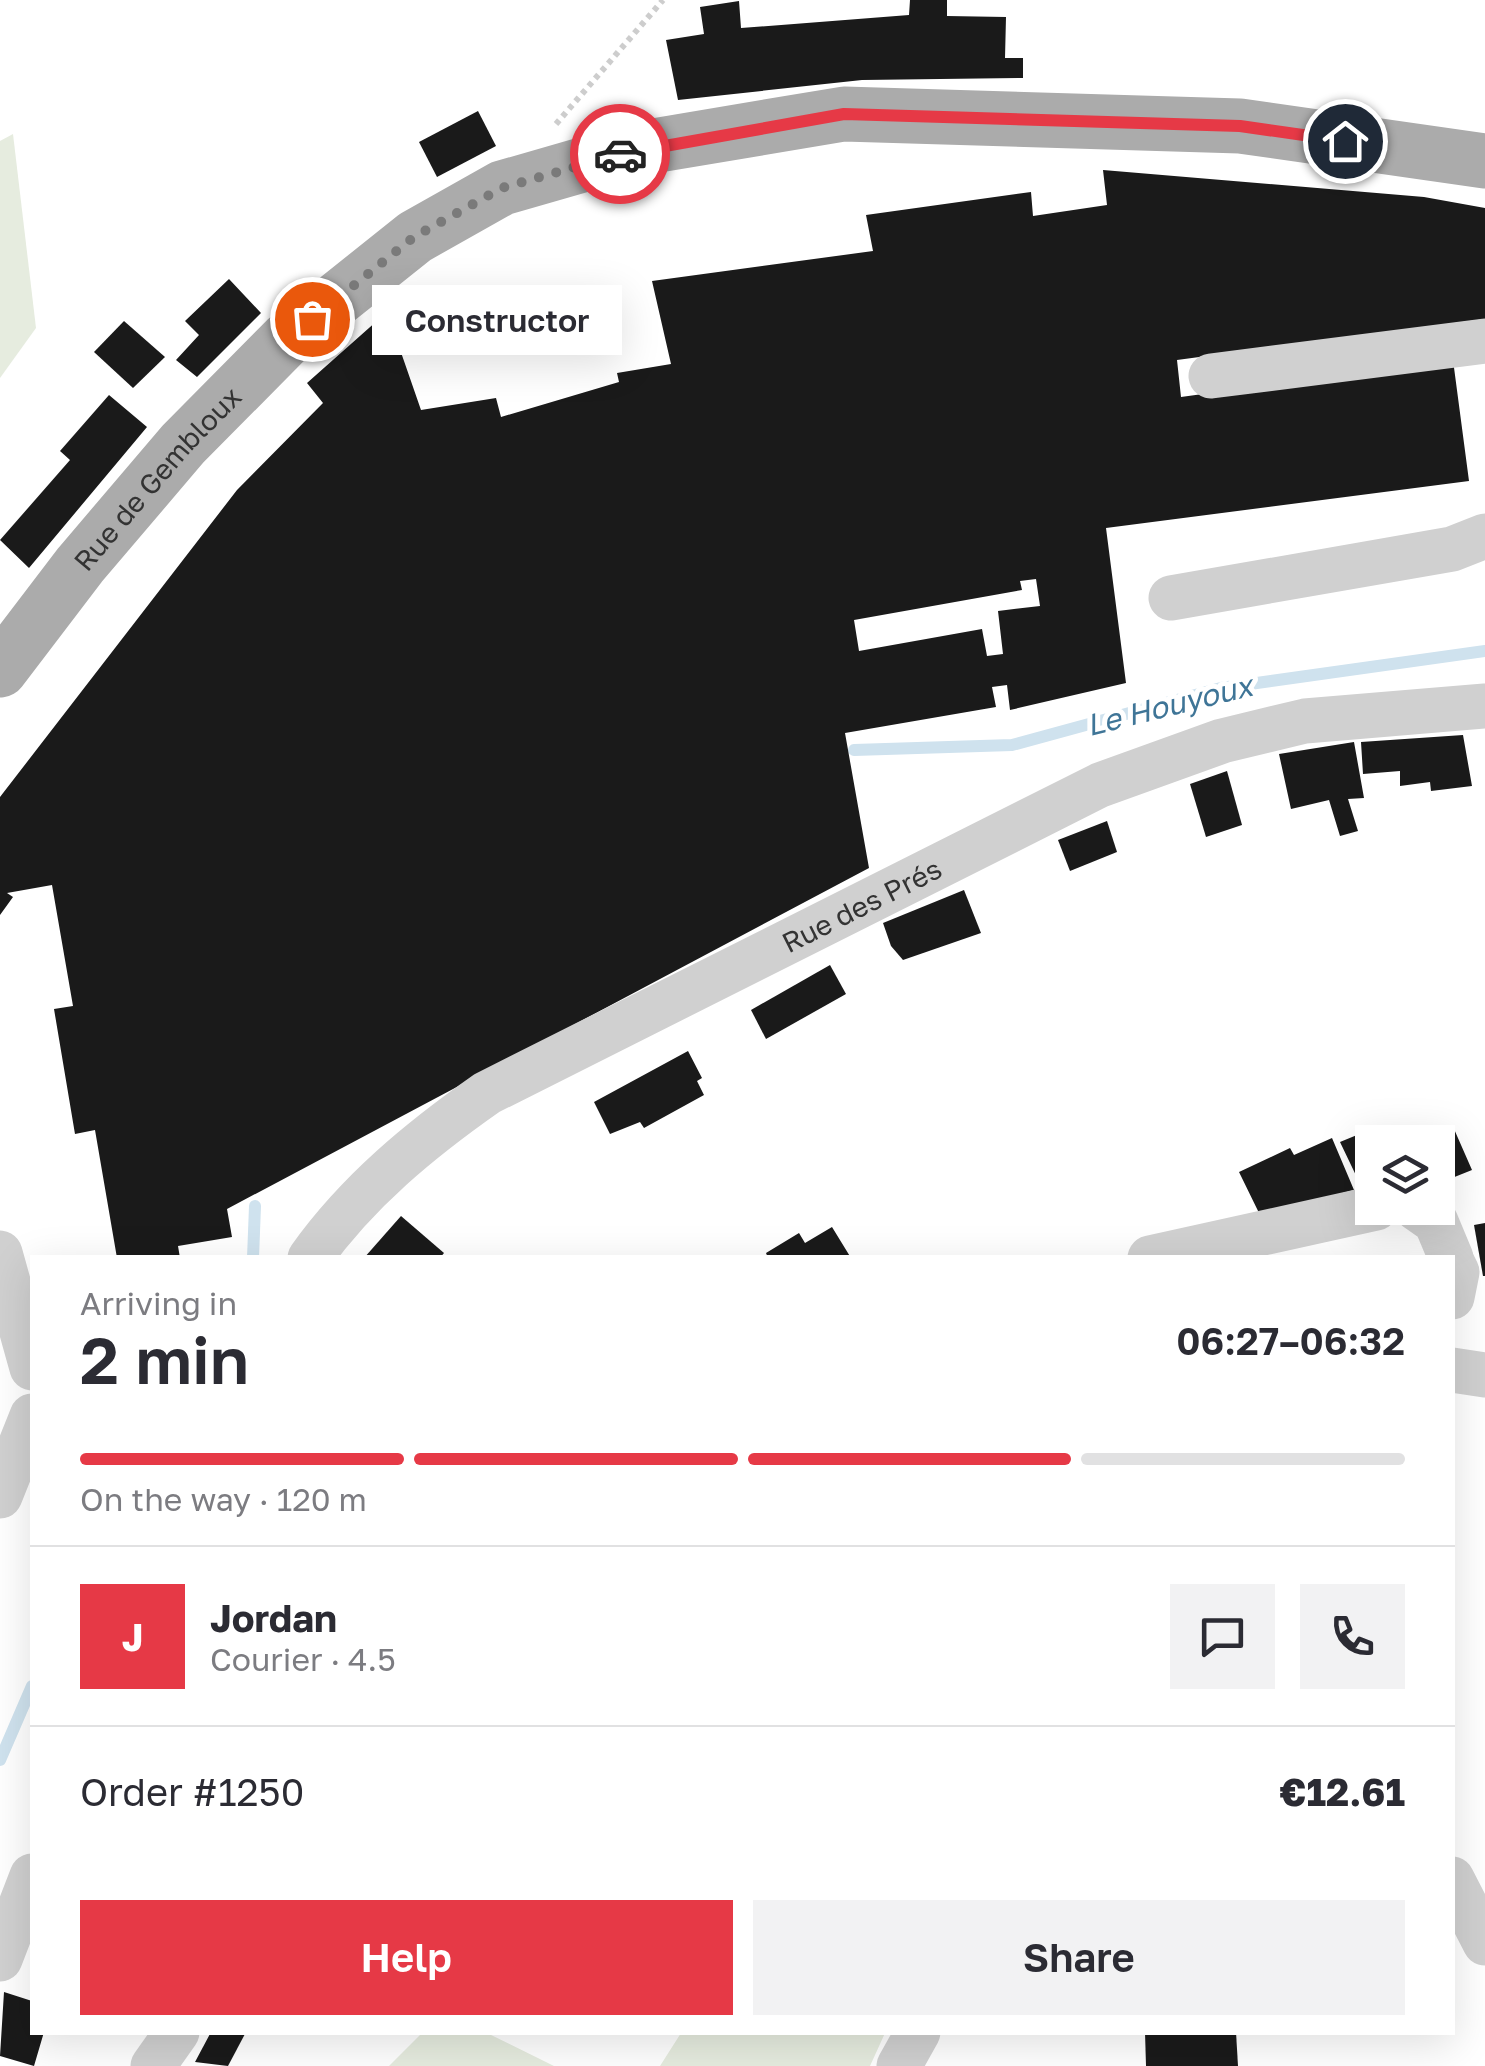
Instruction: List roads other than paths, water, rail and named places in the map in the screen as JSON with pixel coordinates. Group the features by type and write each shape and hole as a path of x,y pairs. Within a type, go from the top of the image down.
{"main road":[{"name":"Rue de Gembloux","path":"0,670 170,459 286,340 414,237 502,188 641,148 844,114 1240,126 1485,161"}],"street":[{"path":"1211,376 1485,341"},
{"path":"1171,598 1452,549 1485,536"},
{"name":"Rue des Prés","path":"312,1255 334,1224 402,1156 487,1093 1100,784 1222,742 1305,721 1485,706"},
{"path":"1164,1255 1355,1213"},
{"path":"1437,1225 1450,1255"},
{"path":"0,1253 30,1361"},
{"path":"1455,1370 1485,1375"},
{"path":"0,1496 30,1421"},
{"path":"0,1959 30,1881"},
{"path":"1455,1885 1485,1943"},
{"path":"152,2066 175,2035"},
{"path":"899,2066 916,2035"}],"waterway":[{"name":"Le Houyoux","path":"854,750 1012,745 1221,688 1485,651"},
{"name":"Le Houyoux","path":"253,1255 255,1206"},
{"name":"Le Houyoux","path":"0,1760 30,1691"}],"place":[{"name":"Constructor","path":"312,319"}]}
